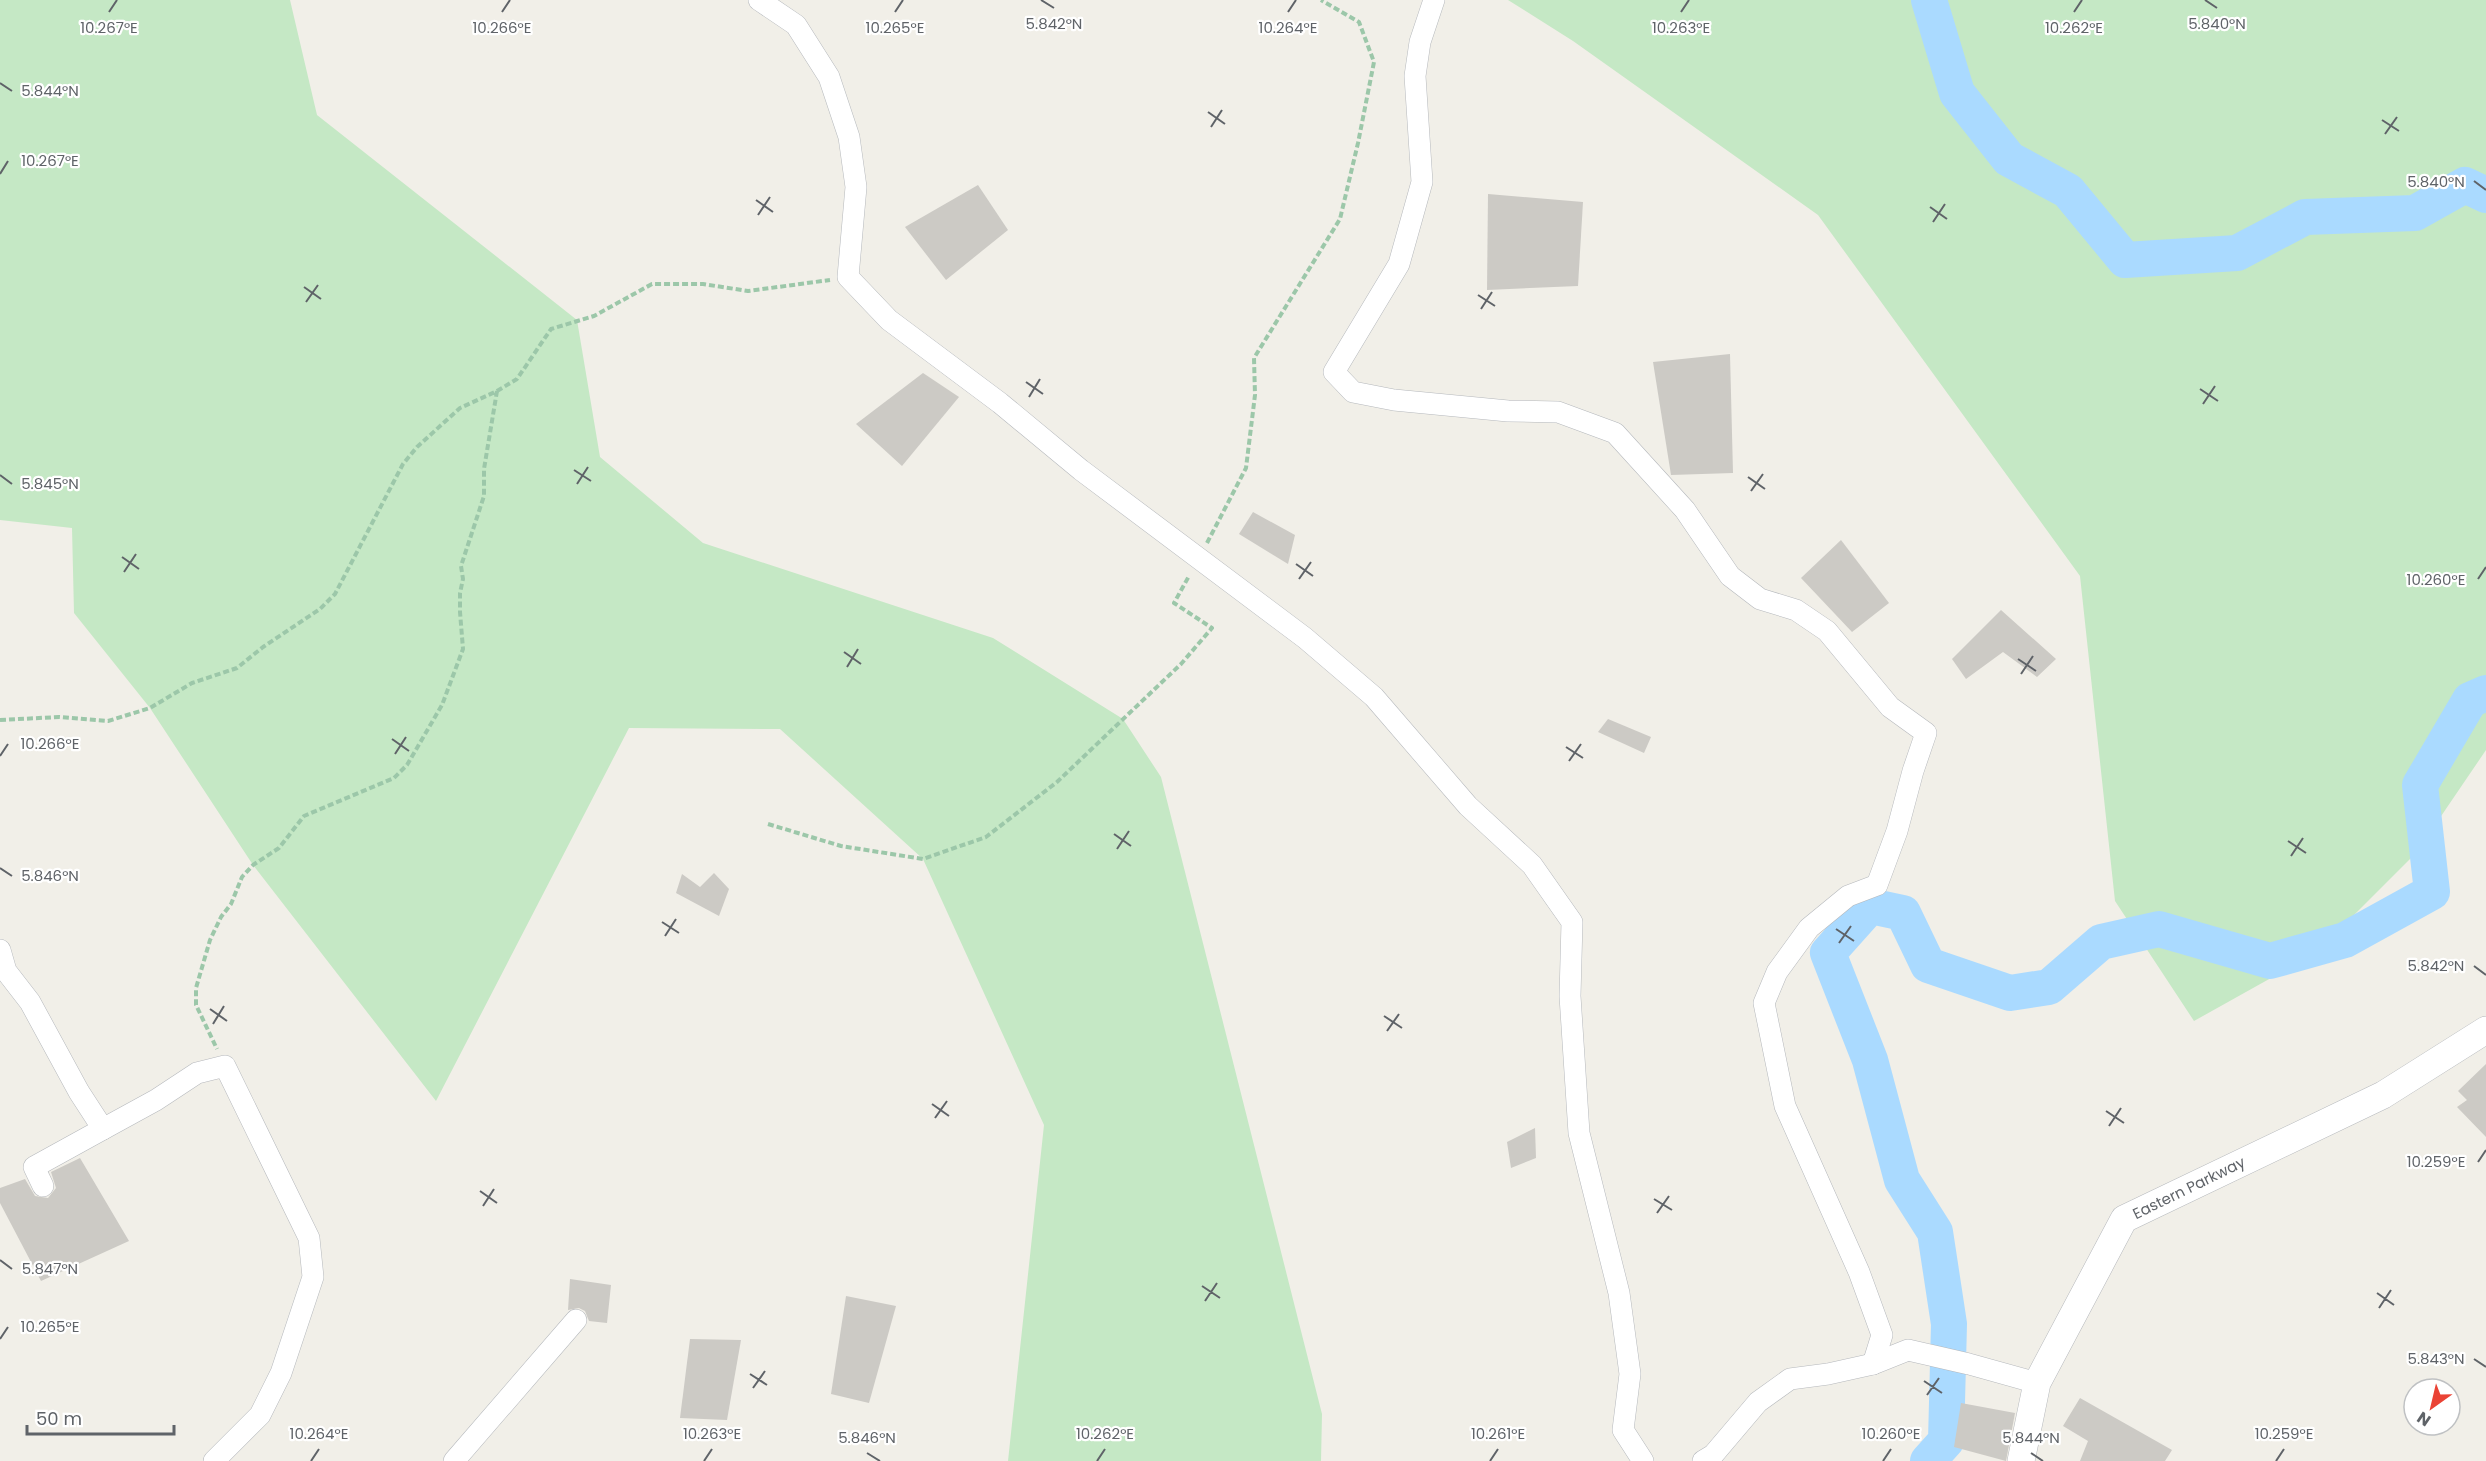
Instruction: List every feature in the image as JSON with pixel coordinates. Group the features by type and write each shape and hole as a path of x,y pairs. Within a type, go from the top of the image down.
{"street":[{"path":"759,0 796,25 829,77 849,137 856,187 848,278 889,320 1000,403 1082,470 1305,638 1374,697 1468,806 1532,865 1572,922 1570,996 1579,1133 1619,1293 1630,1374 1623,1430 1643,1461"},
{"path":"1434,0 1420,42 1415,76 1422,182 1399,264 1334,372 1353,392 1394,400 1508,411 1558,412 1615,433 1685,510 1730,576 1760,599 1796,610 1827,631 1890,707 1926,733 1913,771 1898,831 1876,885 1848,896 1809,928 1777,972 1764,1003 1785,1106 1859,1272 1882,1335 1873,1364"},
{"path":"0,950 6,971 30,1002 79,1092 103,1128"},
{"name":"Eastern Parkway","path":"2021,1461 2037,1383 2124,1219 2384,1095 2486,1030"},
{"path":"43,1186 34,1167 156,1100 197,1073 225,1066 309,1238 313,1277 281,1373 260,1414 214,1461"},
{"path":"454,1461 576,1320"},
{"path":"1703,1461 1713,1455 1758,1402 1790,1378 1828,1374 1873,1364 1908,1350 1970,1364 2037,1383"}],"path":[{"path":"0,720 59,717 108,721 150,708 192,683 237,668 263,647 320,609 335,594 403,464 417,447 460,408 517,379 551,329 594,316 652,284 703,284 748,291 848,278"},
{"path":"225,1066 196,1005 196,988 210,940 242,877 253,865 279,848 304,816 394,778 407,765 432,726 451,687 463,649 460,593 463,579 460,567 484,496 484,469 497,391"}],"green space":[{"path":"0,0 290,0 317,115 577,320 600,457 703,543 993,638 1123,719 1161,777 1322,1414 1321,1461 1008,1461 1044,1125 923,859 780,729 629,728 436,1101 253,865 150,708 74,613 72,528 0,520"},
{"path":"1508,0 2486,0 2486,750 2416,853 2316,953 2194,1021 2115,901 2080,576 1818,215 1573,41"}],"building":[{"path":"978,185 1008,230 946,280 905,227"},
{"path":"1488,194 1583,202 1578,286 1487,290"},
{"path":"1730,354 1733,473 1671,475 1653,362"},
{"path":"923,373 959,397 902,466 856,424"},
{"path":"1253,512 1295,535 1288,564 1239,534"},
{"path":"1841,540 1889,603 1852,632 1801,578"},
{"path":"2001,610 2056,659 2037,677 2003,652 1966,679 1952,659"},
{"path":"1608,719 1651,737 1644,753 1598,732"},
{"path":"714,873 729,889 719,916 676,893 682,874 700,887"},
{"path":"2486,1064 2486,1137 2457,1107 2467,1100 2458,1091"},
{"path":"1535,1128 1536,1158 1511,1168 1507,1142"},
{"path":"80,1158 129,1241 41,1281 0,1203 0,1188 25,1179 35,1196 48,1198 56,1188 51,1172"},
{"path":"570,1279 611,1285 607,1323 589,1321 585,1311 579,1308 568,1310"},
{"path":"846,1296 896,1306 869,1403 831,1394"},
{"path":"690,1339 741,1340 727,1420 680,1418"},
{"path":"2080,1398 2172,1450 2165,1461 2080,1461 2088,1441 2063,1426"},
{"path":"1961,1403 2015,1413 2006,1461 1954,1447"}],"waterway":[{"path":"1929,0 1957,93 2009,159 2068,191 2125,260 2237,253 2305,217 2415,213 2465,185 2486,195"},
{"path":"1928,1461 1946,1441 1949,1324 1935,1232 1902,1180 1870,1060 1828,953 1870,906 1903,913 1928,965 2010,993 2049,987 2101,942 2159,929 2270,961 2345,940 2432,892 2420,785 2470,700 2486,693"}]}
